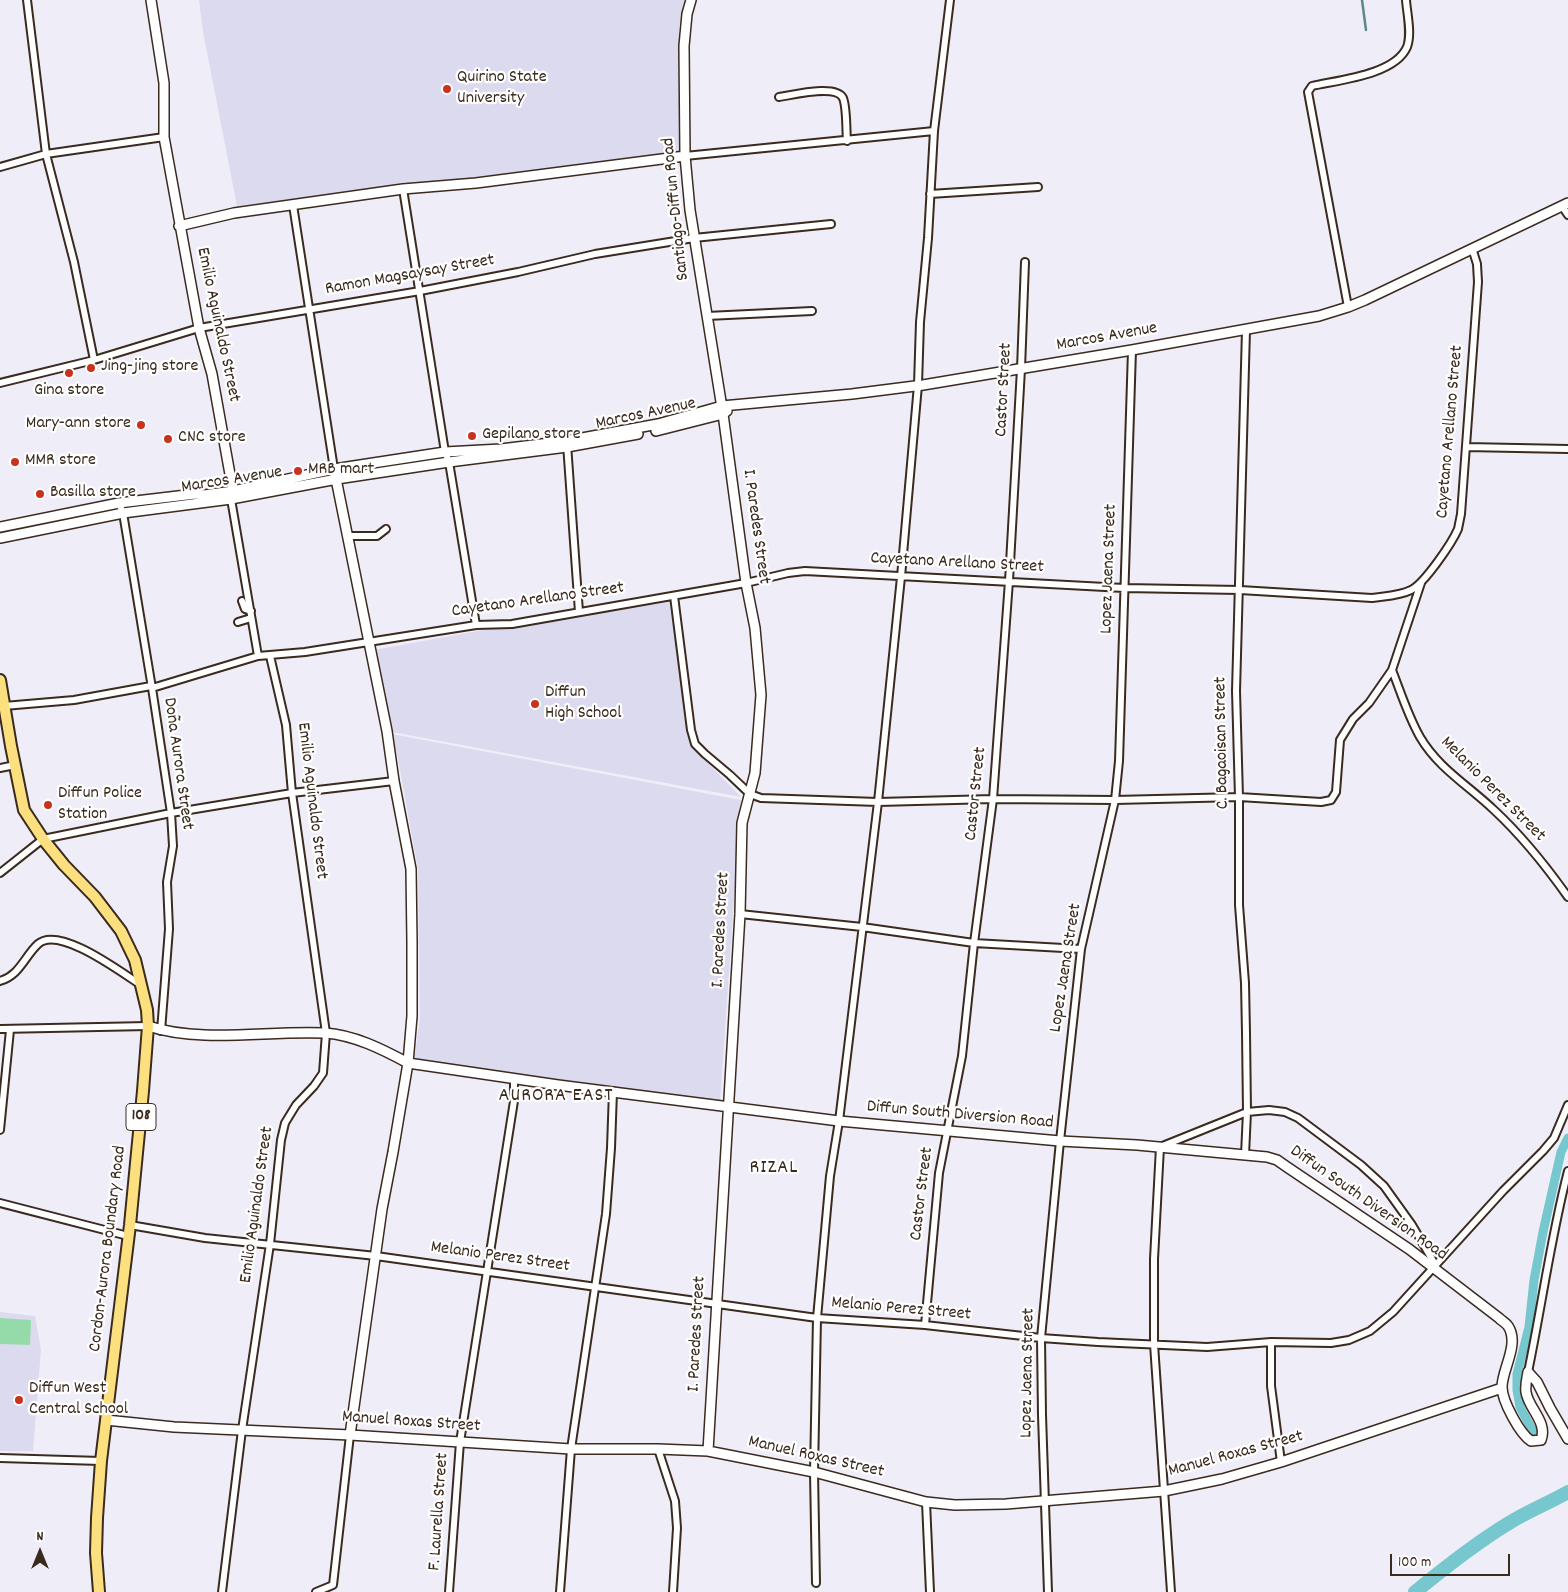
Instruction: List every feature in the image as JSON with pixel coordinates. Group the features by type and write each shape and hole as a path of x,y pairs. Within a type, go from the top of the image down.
{"main road":[{"name":"Cordon-Aurora Boundary Road","path":"0,680 24,810 43,840 95,897 121,932 135,960 147,1010 148,1026 130,1224 102,1462 96,1544 99,1592"}],"street":[{"path":"27,0 46,154 74,262 94,360"},
{"name":"Emilio Aguinaldo Street","path":"151,0 164,83 164,137 199,328 212,374 258,656"},
{"name":"Santiago-Diffun Road","path":"691,0 687,14 684,46 685,156 694,238 723,410"},
{"path":"816,1583 814,1472 817,1318 830,1176 839,1121 878,802 901,577 918,386 920,322 934,132 950,0"},
{"path":"1348,307 1308,92 1312,86 1376,72 1403,54 1408,45 1406,0"},
{"path":"779,96 820,91 832,91 839,94 844,104 847,141"},
{"path":"180,226 234,214 403,189 476,183 685,156 934,132"},
{"path":"0,168 46,154 164,137"},
{"path":"930,194 1038,187"},
{"path":"403,189 445,452 449,462 476,625"},
{"path":"1565,204 1568,215"},
{"name":"Marcos Avenue","path":"0,538 123,513 567,444 723,410 733,406 918,386 1319,316 1348,307 1565,204"},
{"path":"293,205 334,468 370,642 411,869 412,1016 408,1063 382,1209 350,1435 333,1585 316,1592"},
{"name":"Ramon Magsaysay Street","path":"0,383 94,360 199,328 420,291 518,272 595,254 694,238 831,224"},
{"name":"Cayetano Arellano Street","path":"4,706 74,700 151,687 258,656 370,642 476,625 512,624 746,584 788,573 805,571 1124,588 1240,590 1372,598 1411,590 1421,583 1449,544 1458,529 1461,514 1478,282 1477,264 1472,248"},
{"name":"Castor Street","path":"925,1325 939,1173 962,1056 974,943 993,800 1009,581 1025,262"},
{"path":"707,316 812,311"},
{"name":"C. Bagaoisan Street","path":"1245,1155 1247,1112 1245,983 1239,905 1239,797 1236,691 1246,330"},
{"name":"Lopez Jaena Street","path":"1048,1592 1041,1338 1081,949 1115,800 1119,762 1132,350"},
{"name":"I. Paredes Street","path":"708,1451 740,914 742,823 755,773 761,695 755,628 746,584 723,410"},
{"path":"567,444 579,612"},
{"name":"Marcos Avenue","path":"0,527 119,504 196,494 232,495 334,468 445,452 567,444"},
{"path":"1466,446 1568,449"},
{"name":"Doña Aurora Street","path":"119,504 123,513 171,813 173,846 167,882 168,929 162,1030"},
{"path":"348,536 377,536 386,528"},
{"path":"674,596 694,744 730,774 750,794 761,798 878,802 1239,797 1321,802 1331,800 1336,792 1340,740 1349,724 1368,703 1392,670 1421,583"},
{"path":"238,622 251,614 245,609 242,601"},
{"name":"Emilio Aguinaldo Street","path":"222,1592 242,1430 270,1244 281,1140 285,1123 296,1105 314,1086 323,1073 326,1033 292,793 286,725 270,656"},
{"name":"Melanio Perez Street","path":"1392,670 1413,723 1421,738 1440,763 1494,810 1541,860 1568,897"},
{"path":"0,768 15,765"},
{"path":"0,873 43,840 171,813 292,793 394,780"},
{"path":"740,914 862,927 974,943 1081,949"},
{"path":"0,981 8,979 20,968 38,943 53,939 80,947 142,986"},
{"path":"0,1029 148,1026 162,1030 222,1035 326,1033 382,1048 408,1063"},
{"path":"0,1130 10,1030"},
{"name":"Diffun South Diversion Road","path":"408,1063 839,1121 1267,1157 1287,1166 1409,1249 1508,1327 1512,1336 1502,1388"},
{"name":"F. Laurella Street","path":"449,1592 460,1442 514,1101 514,1078"},
{"path":"560,1592 571,1449 606,1214 611,1148 612,1091"},
{"name":"Melanio Perez Street","path":"130,1224 205,1238 486,1270 817,1318 925,1325 1041,1338 1207,1348 1271,1342 1331,1344 1349,1340 1370,1331 1393,1312 1554,1138 1568,1105"},
{"path":"1171,1592 1154,1344 1154,1259 1160,1147 1247,1112 1269,1110 1285,1112 1298,1118 1361,1165 1384,1186 1401,1208 1434,1268"},
{"path":"1502,1388 1512,1417 1524,1436 1531,1441 1541,1440 1543,1436 1541,1423 1526,1392 1528,1372 1545,1290 1555,1227 1568,1171"},
{"path":"0,1203 128,1236"},
{"path":"1271,1342 1271,1386 1281,1462"},
{"path":"1528,1372 1538,1382 1568,1439"},
{"name":"Manuel Roxas Street","path":"106,1420 174,1427 350,1435 571,1449 708,1451 814,1472 926,1502 955,1505 997,1504 1164,1491 1222,1479 1281,1462 1502,1388"},
{"path":"658,1449 675,1501 677,1528 674,1592"},
{"path":"0,1458 102,1462"},
{"path":"926,1502 930,1592"}],"shaded area":[{"name":"Quirino State University","path":"199,0 687,0 679,27 681,147 679,151 674,153 237,206 203,32"},
{"name":"Diffun High School","path":"669,602 681,673 687,736 706,761 741,797 392,732 374,650 483,630"},
{"path":"392,734 741,800 720,1102 414,1061 420,1018 418,870"},
{"name":"Diffun West Central School","path":"0,1312 35,1316 41,1350 33,1451 0,1451"}],"green space":[{"path":"0,1318 31,1320 30,1345 0,1344"}],"waterway":[{"path":"1362,0 1366,30"},
{"path":"1535,1435 1520,1407 1517,1374 1529,1327 1534,1280 1543,1232 1561,1152 1568,1138"},
{"path":"1415,1592 1497,1531 1568,1492"}],"place":[{"name":"Quirino State University","path":"447,89"},
{"name":"Jing-jing store","path":"91,368"},
{"name":"Gina store","path":"69,373"},
{"name":"Mary-ann store","path":"141,425"},
{"name":"Gepilano store","path":"472,436"},
{"name":"CNC store","path":"168,439"},
{"name":"MMR store","path":"15,462"},
{"name":"MRB mart","path":"298,471"},
{"name":"Basilla store","path":"40,494"},
{"name":"Diffun High School","path":"535,704"},
{"name":"Diffun Police Station","path":"48,805"},
{"name":"Diffun West Central School","path":"19,1400"}],"district":[{"name":"AURORA EAST","path":"556,1097"},
{"name":"RIZAL","path":"774,1169"}]}
